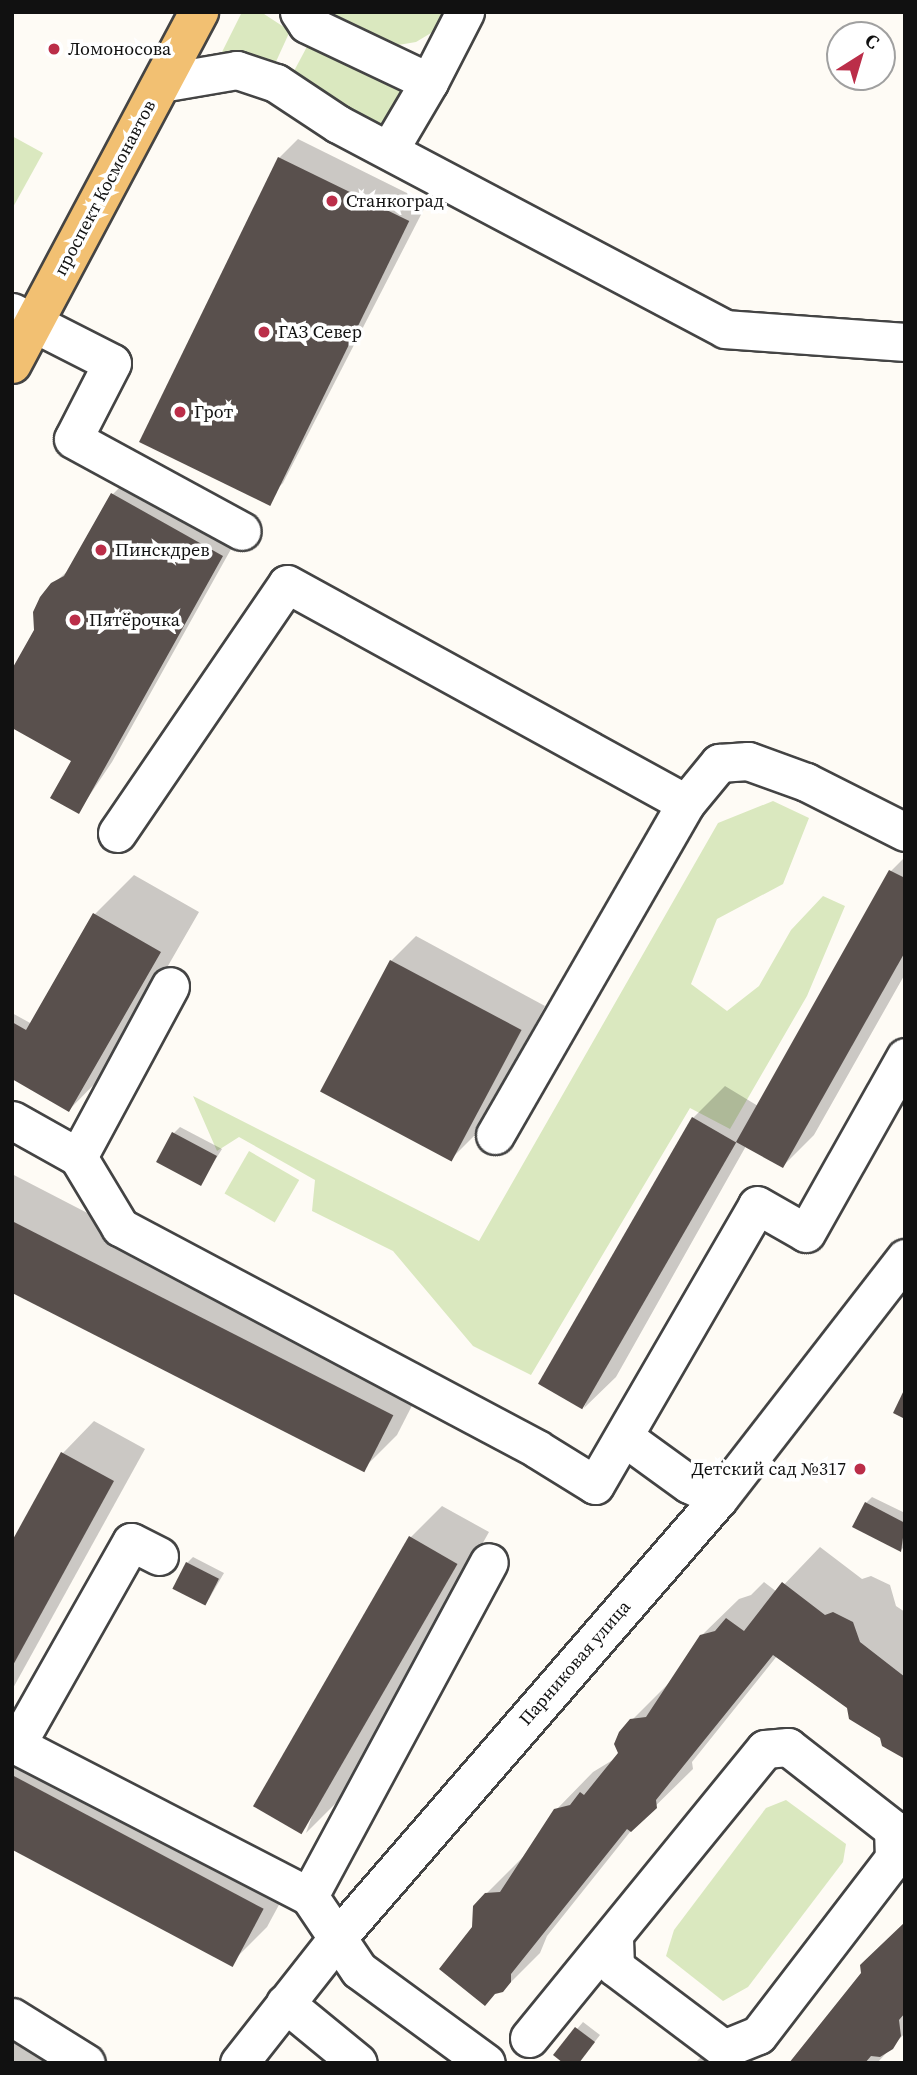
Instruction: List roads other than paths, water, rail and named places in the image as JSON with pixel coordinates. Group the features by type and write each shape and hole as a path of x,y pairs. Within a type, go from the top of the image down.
{"main road":[{"name":"проспект Космонавтов","path":"12,364 23,318 161,83 199,12"}],"street":[{"path":"299,12 307,24 429,82"},
{"path":"389,150 429,82 465,12"},
{"path":"161,83 237,70 275,83 389,150 724,329 905,342"},
{"path":"23,318 112,363 72,439 242,531"},
{"path":"117,834 287,583 686,803"},
{"path":"495,1135 686,803 719,762 748,761 806,782 905,832"},
{"path":"78,1157 170,986"},
{"path":"12,1120 78,1157 120,1227 537,1449 595,1485 757,1205 806,1233 905,1057"},
{"name":"Парниковая улица","path":"239,2063 338,1937 719,1498 900,1274"},
{"path":"624,1437 690,1485 719,1498"},
{"path":"159,1556 131,1542 16,1745 309,1896 359,1970 486,2063"},
{"path":"309,1896 489,1562"},
{"path":"528,2038 614,1938 765,1749 788,1747 893,1829 894,1858 886,1869 758,2035 724,2049 615,1967 614,1938"},
{"path":"285,2003 358,2063"},
{"path":"12,2017 86,2063"}],"place":[{"name":"Ломоносова","path":"54,49"},
{"name":"Станкоград","path":"332,201"},
{"name":"ГАЗ Север","path":"264,332"},
{"name":"Грот","path":"180,412"},
{"name":"Пинскдрев","path":"101,550"},
{"name":"Пятёрочка","path":"75,620"},
{"name":"Детский сад №317","path":"860,1469"}]}
